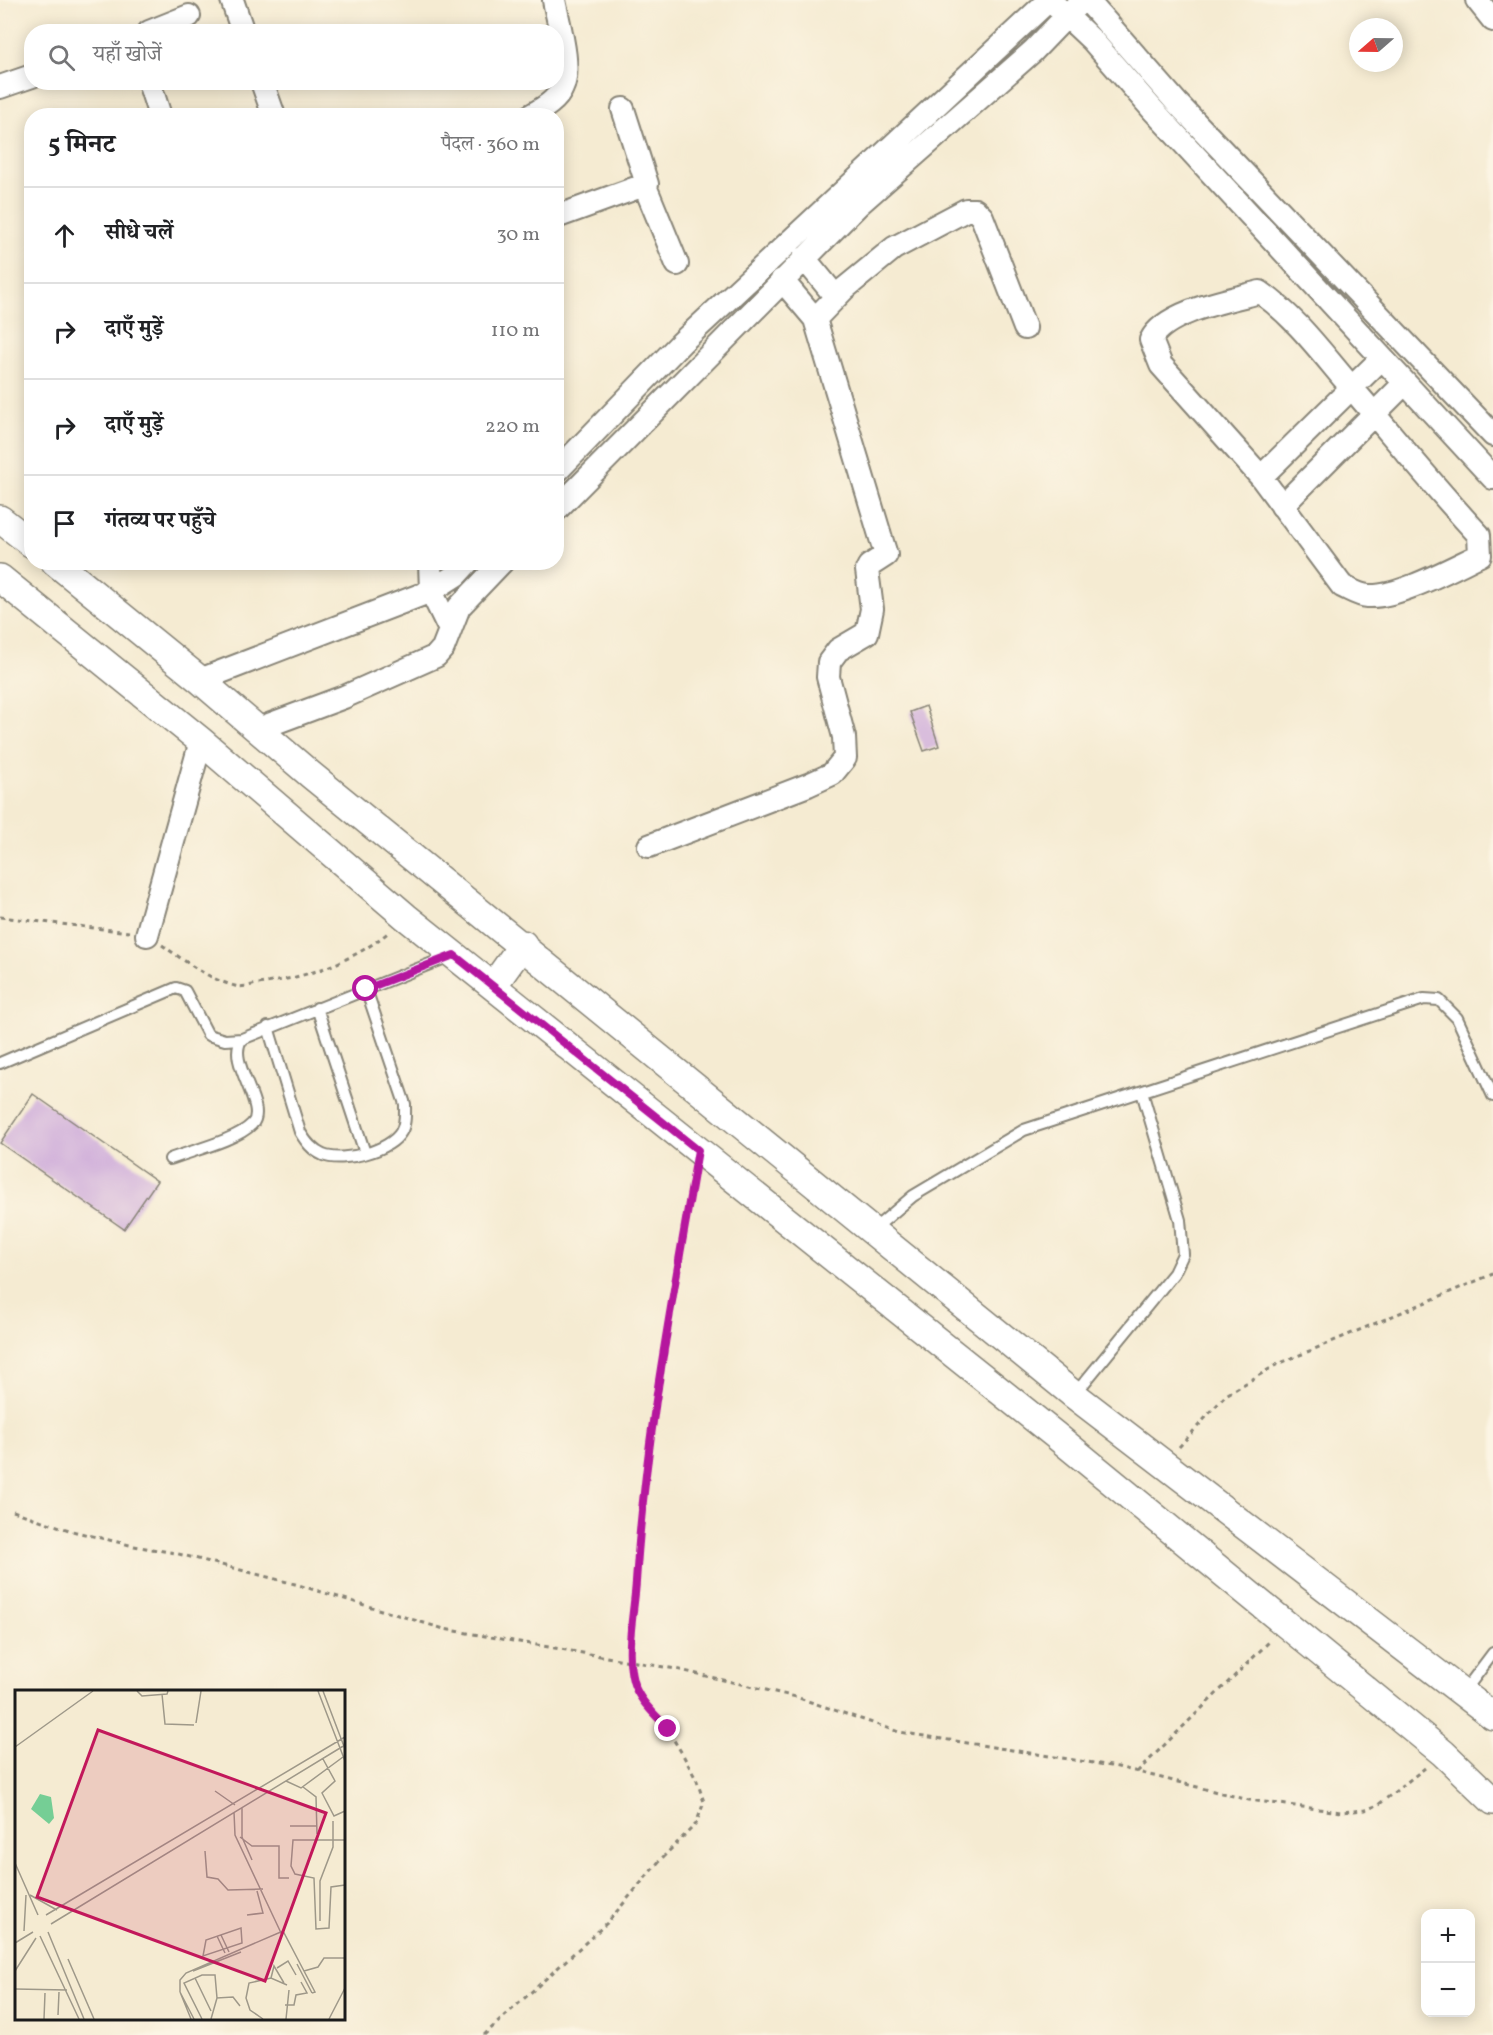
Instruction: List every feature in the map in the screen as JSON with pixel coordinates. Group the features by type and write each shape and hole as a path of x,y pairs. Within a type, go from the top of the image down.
{"street":[{"path":"232,0 240,24"},
{"path":"554,0 558,24"},
{"path":"564,502 804,258 821,226 1050,0 1074,8 1092,40 1153,110 1493,478"},
{"path":"1087,0 1177,103 1493,435"},
{"path":"1477,0 1493,20"},
{"path":"564,464 681,343 1033,51 1074,8"},
{"path":"169,24 189,16"},
{"path":"564,58 566,69 564,79"},
{"path":"0,87 24,79"},
{"path":"152,90 157,108"},
{"path":"265,90 271,108"},
{"path":"544,108 561,90"},
{"path":"623,109 647,179 645,186 678,264"},
{"path":"564,214 645,186"},
{"path":"816,319 836,297 894,248 966,210 975,210 982,217 1025,328"},
{"path":"804,258 836,297"},
{"path":"649,846 808,785 832,774 844,758 844,737 828,677 829,662 838,650 867,633 872,609 867,570 869,566 886,555 816,319 782,280"},
{"path":"1260,292 1287,312 1352,387 1431,484 1479,535 1480,555 1432,578 1381,596 1357,594 1342,586 1261,477 1161,365 1151,340 1156,330 1189,312 1260,292"},
{"path":"1261,477 1382,358"},
{"path":"1282,506 1405,383"},
{"path":"0,519 24,538"},
{"path":"64,570 1074,1395 1493,1716"},
{"path":"430,570 430,591 450,630"},
{"path":"201,680 430,591 461,570"},
{"path":"258,729 424,664 443,648 459,607 494,570"},
{"path":"0,578 201,741 406,917 1064,1443 1443,1754 1493,1800"},
{"path":"147,934 201,741"},
{"path":"493,986 523,944"}],"lane":[{"path":"170,1160 238,1133 252,1124 256,1118 255,1106 238,1056 238,1045 242,1040 268,1027 454,955"},
{"path":"0,1063 176,988 185,991 208,1035 215,1039 242,1040"},
{"path":"268,1027 300,1132 309,1146 322,1155 335,1158 353,1157 365,1153 393,1141 402,1132 406,1118 405,1104 366,989"},
{"path":"872,1230 914,1196 1024,1130 1424,999 1439,1000 1457,1018 1493,1096"},
{"path":"317,1008 365,1153"},
{"path":"1074,1395 1174,1273 1183,1254 1180,1220 1142,1092"},
{"path":"1462,1693 1493,1653"}],"path":[{"path":"0,917 147,934 201,973 237,987 276,982 333,966 375,944 406,917"},
{"path":"484,2035 607,1923 661,1860 696,1824 704,1802 697,1781 668,1729 634,1685 630,1661 638,1540 653,1430 698,1150"},
{"path":"1164,1464 1226,1395 1245,1382 1276,1365 1493,1274"},
{"path":"14,1511 72,1531 175,1553 295,1584 444,1629 630,1661 795,1697 899,1732 1137,1772 1249,1800 1341,1812 1365,1810 1378,1805 1443,1754"},
{"path":"1137,1772 1287,1625"}],"building":[{"path":"926,706 939,746 924,751 910,712"},
{"path":"33,1094 157,1181 124,1229 0,1143"}],"route":[{"path":"366,989 454,955 698,1150 653,1430 638,1540 630,1663 634,1685 668,1729"}]}
